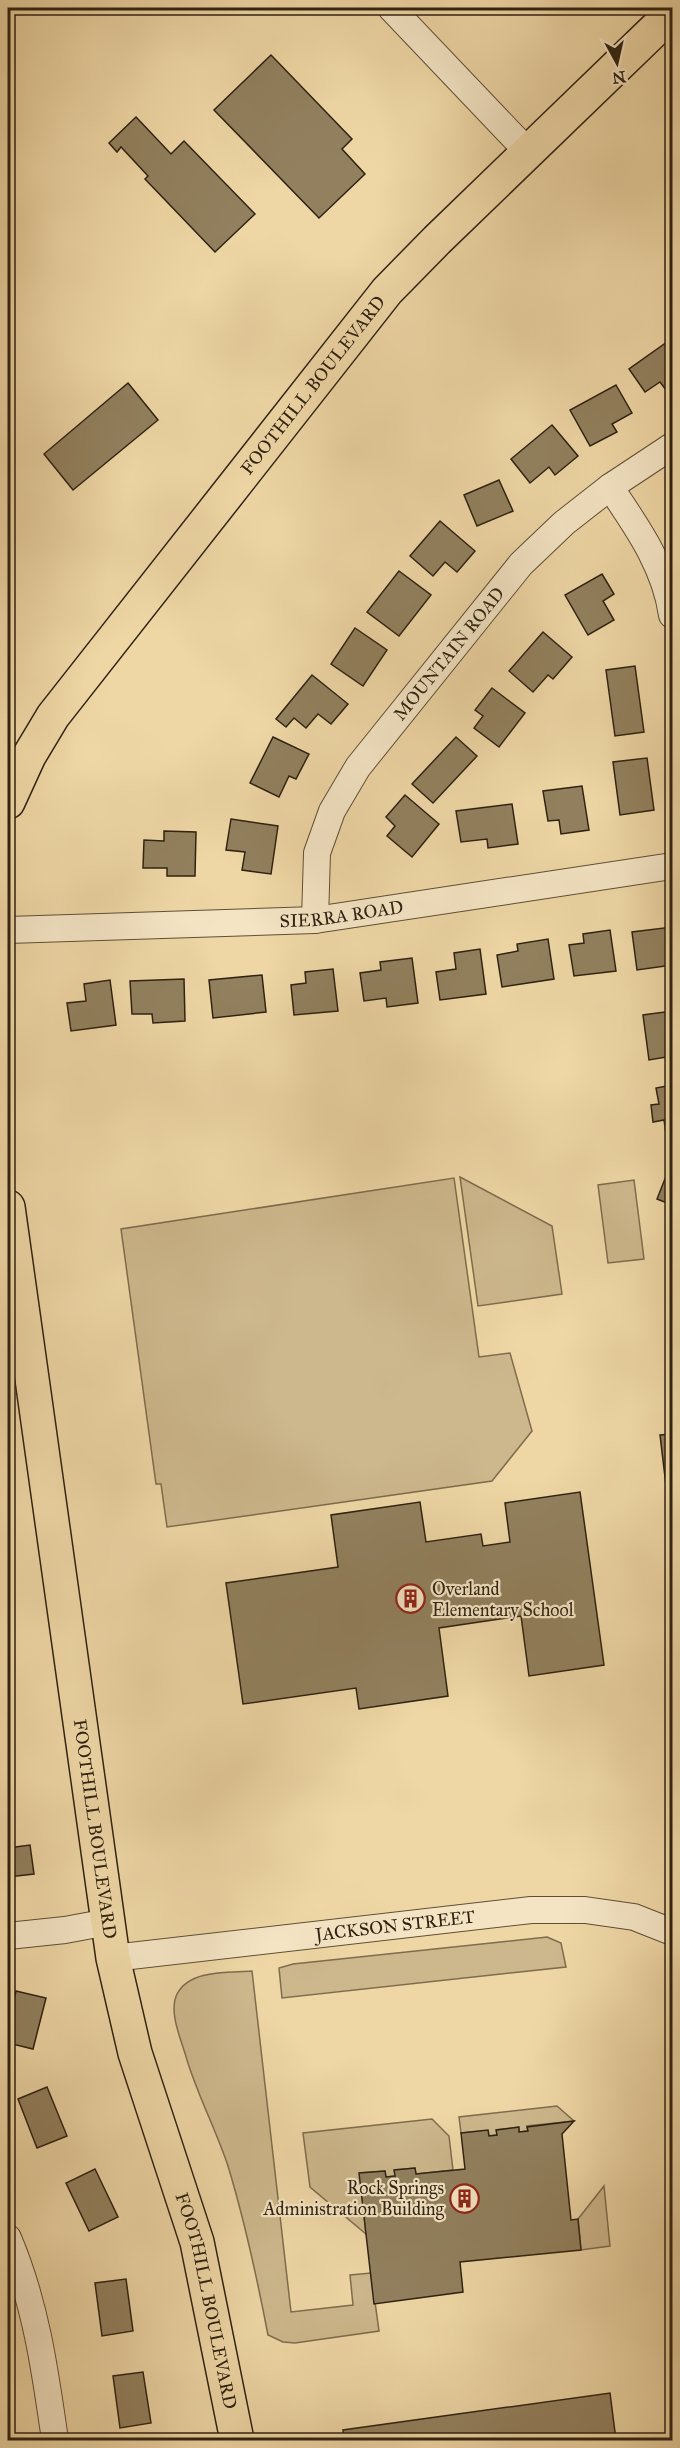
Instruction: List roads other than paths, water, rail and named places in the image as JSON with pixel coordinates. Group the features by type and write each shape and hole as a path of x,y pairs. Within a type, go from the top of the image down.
{"main road":[{"name":"FOOTHILL BOULEVARD","path":"8,802 29,756 53,716 387,291 672,13"},
{"name":"FOOTHILL BOULEVARD","path":"8,1207 17,1352 113,1958 135,2053 197,2242 237,2440"}],"street":[{"path":"391,8 528,152"},
{"name":"MOUNTAIN ROAD","path":"315,920 317,853 332,811 357,766 521,564 564,523 610,487 672,446"},
{"path":"610,487 642,534 661,571 672,615"},
{"name":"SIERRA ROAD","path":"8,930 315,920 672,866"},
{"name":"JACKSON STREET","path":"113,1958 531,1910 585,1910 634,1917 672,1932"},
{"path":"8,1936 65,1930 108,1922"},
{"path":"8,2238 33,2307 43,2355 55,2440"}],"place":[{"name":"Overland Elementary School","path":"411,1599"},
{"name":"Rock Springs Administration Building","path":"465,2198"}]}
